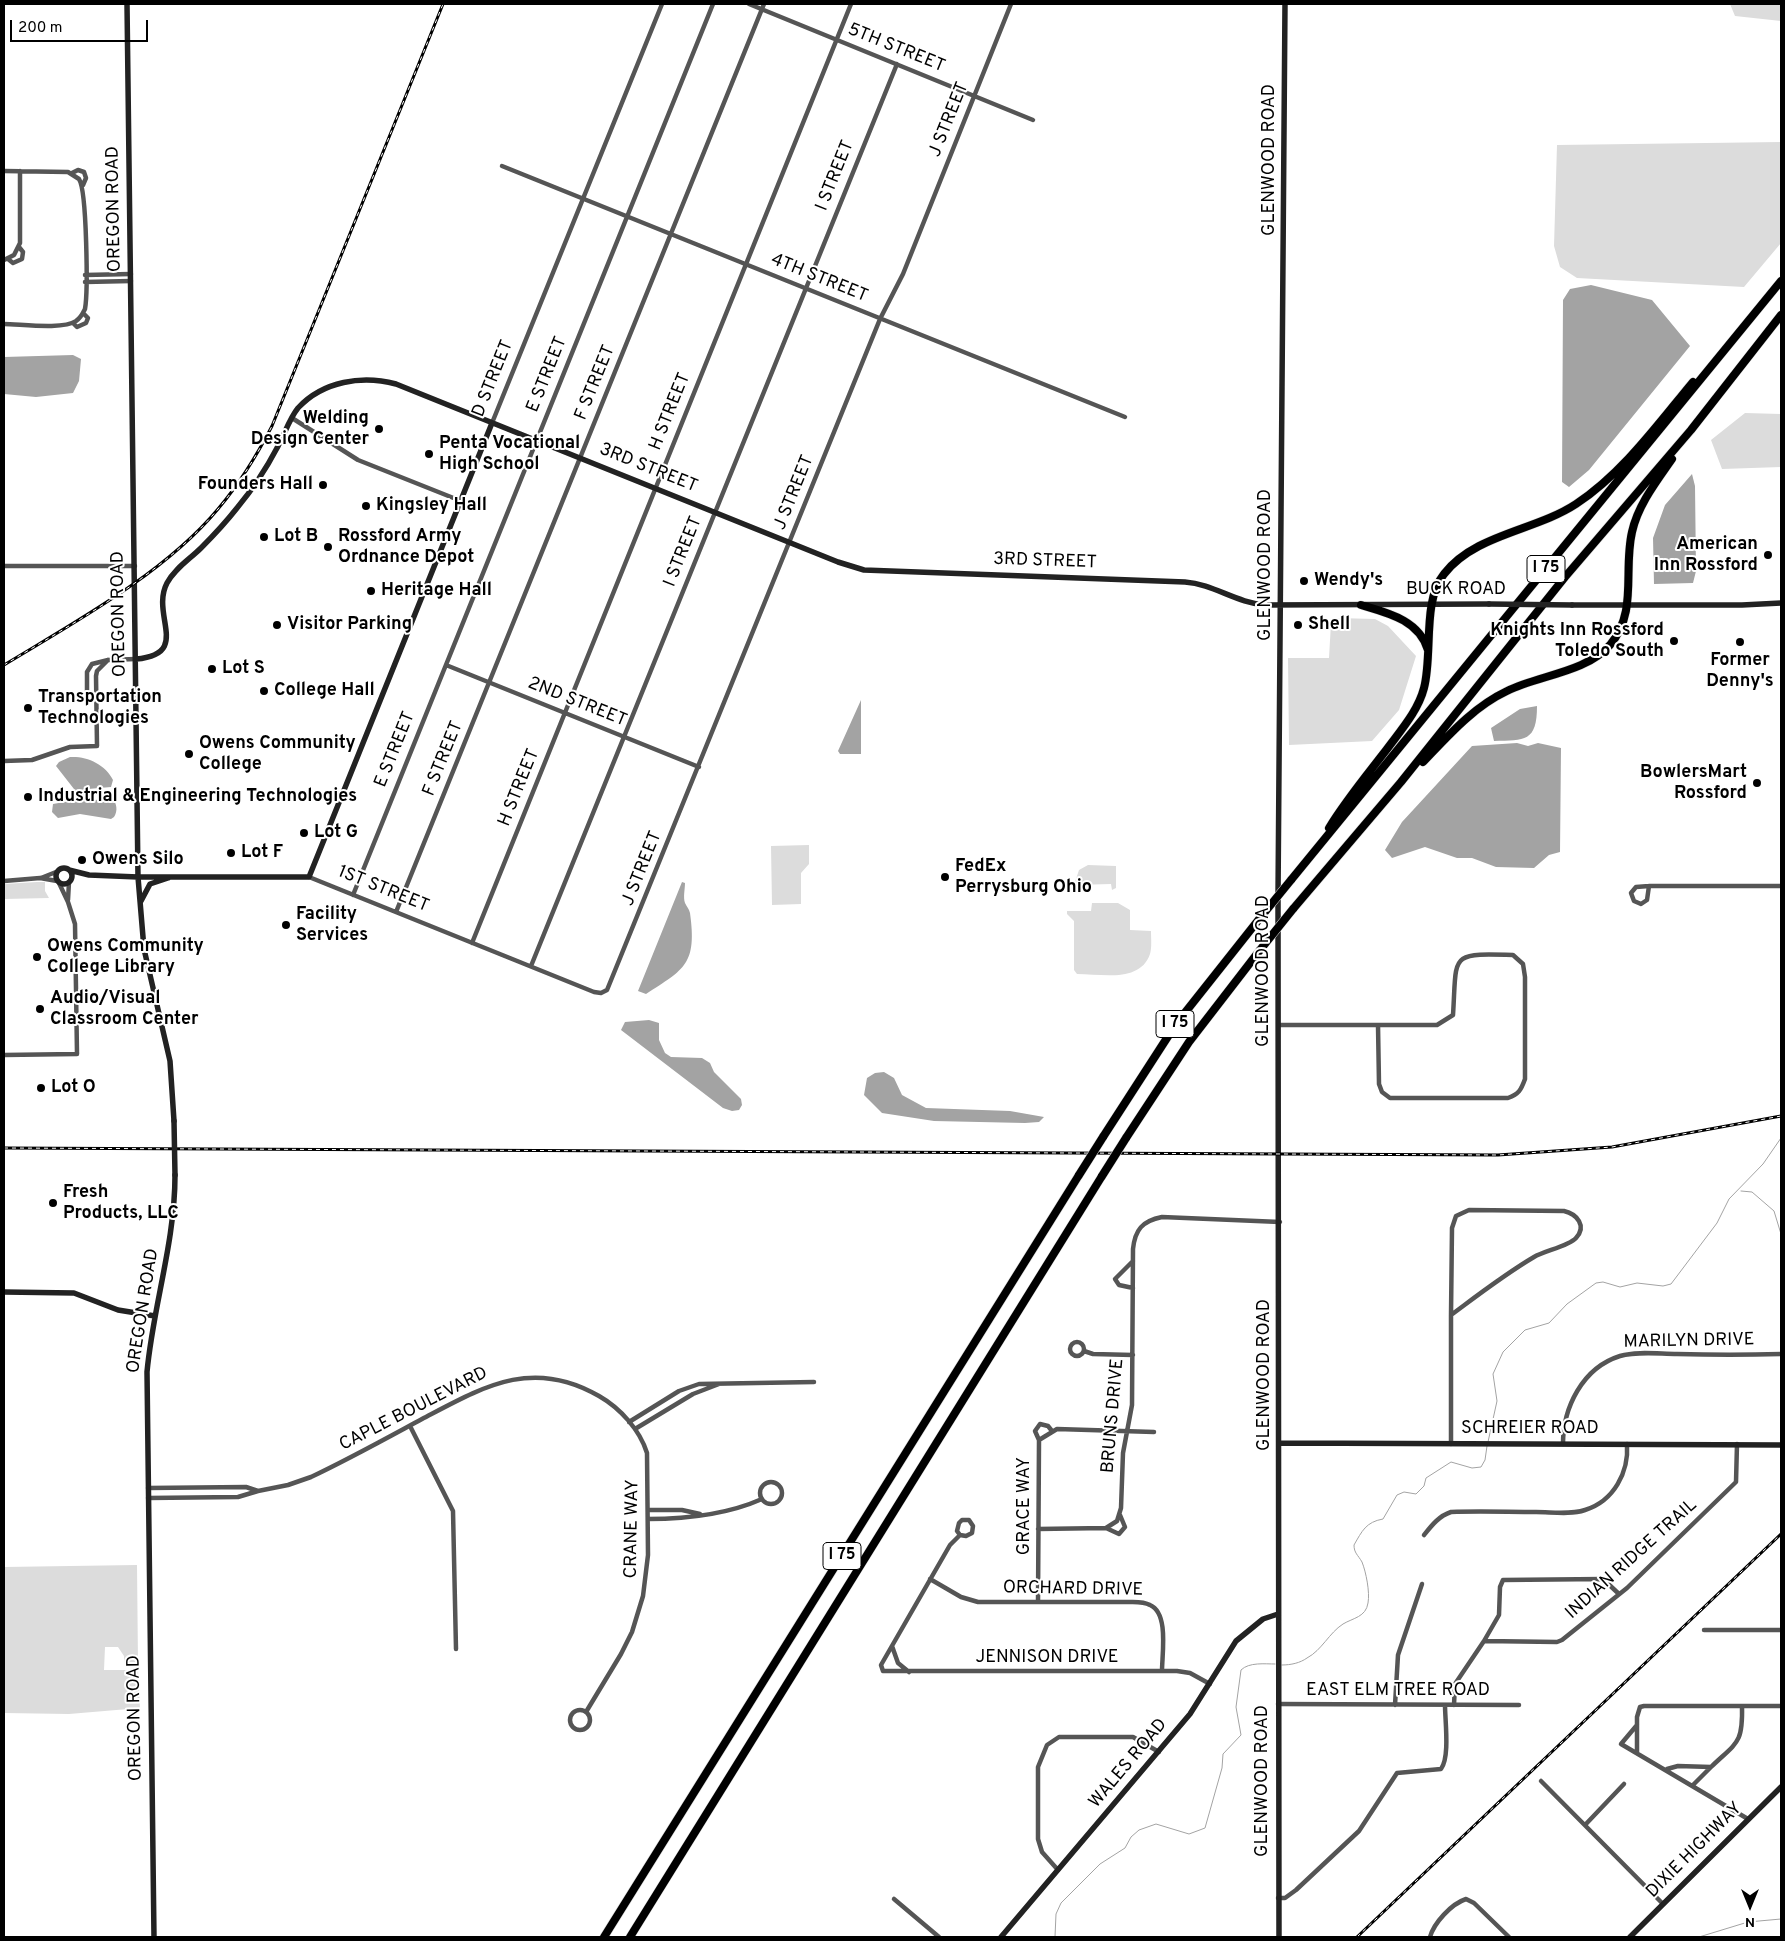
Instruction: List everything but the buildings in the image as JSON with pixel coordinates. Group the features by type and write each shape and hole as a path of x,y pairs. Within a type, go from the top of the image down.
{"highway":[{"name":"I 75","path":"604,1937 1102,1137 1176,1024 1260,918 1781,281"},
{"path":"1311,856 1341,809 1410,718 1424,690 1430,659 1432,604 1436,586 1444,574 1460,557 1478,546 1555,517 1578,503 1607,478 1638,446 1748,317 1763,304"},
{"name":"I 75","path":"630,1937 1102,1176 1189,1042 1293,909 1401,782 1566,577 1691,430 1781,315"},
{"path":"1401,782 1461,724 1491,700 1527,682 1572,668 1599,654 1618,634 1628,605 1629,548 1636,519 1644,500 1691,430"},
{"path":"1361,605 1402,618 1416,629 1424,641 1430,659"}],"street":[{"name":"OREGON ROAD","path":"127,4 138,877 144,949 170,1061 175,1175 171,1238 155,1316 147,1372 154,1937"},
{"name":"D STREET","path":"308,877 662,4"},
{"name":"E STREET","path":"353,895 713,4"},
{"name":"5TH STREET","path":"749,4 763,6 837,39 1033,120"},
{"name":"H STREET","path":"472,942 851,4"},
{"name":"J STREET","path":"604,992 610,987 880,319 903,274 1011,4"},
{"name":"GLENWOOD ROAD","path":"1279,1937 1279,1025 1285,4"},
{"name":"F STREET","path":"396,912 763,6"},
{"name":"I STREET","path":"531,966 897,64"},
{"name":"4TH STREET","path":"502,166 1125,417"},
{"path":"4,171 72,173 79,178 83,185 85,275 83,313 73,323"},
{"path":"19,247 6,259 13,263 22,259 23,252 19,247 20,172"},
{"path":"85,275 131,274"},
{"path":"85,282 131,281"},
{"path":"4,324 73,323 77,327 86,323 88,318 83,313"},
{"name":"3RD STREET","path":"136,659 156,656 164,646 167,634 162,602 169,579 237,509 267,465 292,418 302,405 326,388 350,381 369,379 396,384 854,568 875,572 1184,582 1209,586 1248,603 1281,605"},
{"path":"292,418 358,460 460,501"},
{"path":"4,566 135,566"},
{"name":"BUCK ROAD","path":"1281,605 1781,603"},
{"path":"87,700 88,668 97,662 136,659"},
{"path":"4,761 32,760 70,747 97,746 97,671 108,660"},
{"name":"2ND STREET","path":"446,665 698,767"},
{"path":"4,881 40,878 61,868 89,875"},
{"path":"68,900 72,874 69,870"},
{"path":"4,1055 77,1054 75,931 68,900 58,882 56,872"},
{"path":"40,878 58,882 70,881 89,875"},
{"name":"1ST STREET","path":"89,875 138,877 308,877 594,992 604,992"},
{"path":"140,903 150,884 173,877"},
{"path":"1649,886 1647,900 1641,904 1634,901 1631,897 1633,890 1640,886 1649,886 1781,886"},
{"path":"1279,1025 1437,1024 1446,1021 1453,1015 1456,968 1462,958 1473,954 1513,955 1523,964 1525,977 1525,1079 1518,1094 1508,1098 1390,1098 1382,1092 1379,1084 1378,1025"},
{"path":"1451,1444 1452,1228 1459,1214 1476,1210 1553,1210 1571,1212 1578,1218 1580,1230 1573,1241 1534,1257 1452,1315"},
{"name":"BRUNS DRIVE","path":"1038,1529 1106,1528 1115,1534 1124,1531 1125,1523 1120,1515 1122,1467 1132,1405 1133,1261 1136,1232 1145,1223 1155,1219 1280,1222"},
{"path":"1133,1261 1115,1279 1119,1285 1133,1288"},
{"path":"4,1292 74,1293 118,1310 155,1316"},
{"path":"1084,1351 1093,1354 1133,1355"},
{"name":"MARILYN DRIVE","path":"1563,1444 1566,1417 1572,1399 1592,1374 1615,1358 1641,1354 1781,1354"},
{"name":"CAPLE BOULEVARD","path":"148,1498 238,1497 288,1485 311,1477 486,1386 508,1380 547,1377 582,1387 604,1399 632,1426"},
{"path":"632,1426 688,1387 703,1383 814,1382"},
{"path":"632,1426 693,1394 725,1383"},
{"path":"1052,1431 1048,1426 1040,1424 1035,1431 1039,1440 1052,1431 1071,1429 1154,1432"},
{"path":"410,1426 453,1511 456,1649"},
{"name":"CRANE WAY","path":"586,1712 622,1654 640,1609 647,1568 647,1453 632,1426"},
{"name":"GRACE WAY","path":"1038,1602 1039,1440"},
{"name":"SCHREIER ROAD","path":"1280,1443 1781,1444"},
{"path":"1424,1535 1434,1522 1451,1512 1560,1512 1588,1509 1602,1500 1620,1481 1627,1462 1627,1444"},
{"name":"INDIAN RIDGE TRAIL","path":"1484,1641 1557,1642 1619,1594 1736,1482 1737,1444"},
{"path":"768,1483 775,1483 782,1490 781,1498 776,1504 766,1503 762,1499 760,1490 768,1483"},
{"name":"CAPLE BOULEVARD","path":"148,1488 246,1487 258,1491"},
{"path":"648,1519 684,1519 700,1514 738,1508 762,1499"},
{"path":"648,1510 682,1510 700,1514"},
{"path":"1106,1528 1115,1523 1120,1515"},
{"path":"910,1672 898,1663 892,1646 950,1545 960,1535"},
{"path":"1454,1705 1455,1684 1499,1615 1500,1586 1503,1580 1603,1579 1619,1594"},
{"name":"ORCHARD DRIVE","path":"930,1580 961,1597 978,1602 1127,1602 1151,1605 1157,1610 1162,1620 1162,1671"},
{"path":"1395,1705 1398,1655 1422,1584"},
{"name":"WALES ROAD","path":"1001,1937 1190,1714 1238,1638 1263,1619 1278,1614"},
{"path":"1704,1630 1781,1630"},
{"name":"JENNISON DRIVE","path":"892,1646 881,1665 881,1670 910,1672 1162,1671 1190,1673 1210,1684"},
{"name":"EAST ELM TREE ROAD","path":"1278,1704 1519,1705"},
{"path":"1278,1898 1290,1895 1358,1830 1397,1773 1441,1769 1445,1761 1445,1705"},
{"path":"1637,1752 1638,1710 1644,1706 1781,1706"},
{"path":"1693,1785 1739,1740 1742,1731 1742,1706"},
{"name":"CRANE WAY","path":"578,1711 586,1712 590,1719 588,1727 580,1730 576,1729 571,1724 571,1716 578,1711"},
{"path":"1637,1725 1621,1744 1748,1819"},
{"path":"1058,1870 1042,1852 1038,1839 1038,1767 1046,1745 1059,1737 1132,1737 1159,1752"},
{"path":"1666,1769 1678,1766 1711,1767"},
{"path":"1541,1781 1664,1904"},
{"path":"1585,1825 1624,1784"},
{"name":"DIXIE HIGHWAY","path":"1630,1937 1781,1787"},
{"path":"894,1899 938,1937"},
{"path":"1430,1937 1442,1918 1457,1904 1466,1899 1474,1903 1509,1937"}],"shaded area":[{"path":"1730,4 1781,4 1781,21 1735,16"},
{"path":"1781,142 1781,243 1744,287 1577,278 1560,267 1554,246 1557,145"},
{"path":"1591,285 1652,300 1690,346 1589,470 1569,487 1562,482 1563,300 1570,289"},
{"path":"73,355 81,359 79,381 73,393 36,397 4,394 4,357"},
{"path":"1745,413 1781,414 1781,467 1722,469 1711,440"},
{"path":"1692,474 1695,486 1696,571 1693,583 1654,584 1653,538 1665,505"},
{"path":"1337,618 1375,619 1388,626 1416,656 1399,710 1372,741 1289,745 1288,658 1329,658 1331,623"},
{"path":"861,700 861,754 840,754 838,751"},
{"path":"1537,706 1535,727 1532,733 1521,739 1494,741 1491,728 1520,709"},
{"path":"1517,743 1528,746 1538,743 1561,748 1560,852 1549,855 1534,868 1496,867 1472,858 1457,858 1425,847 1392,858 1385,850 1402,822 1472,746"},
{"path":"70,757 83,758 95,762 110,774 113,780 111,787 88,789 84,792 84,799 91,802 101,798 112,798 116,807 114,817 111,819 80,814 58,818 52,812 53,804 70,801 73,798 74,789 56,766 59,762"},
{"path":"809,845 809,864 801,873 801,904 772,905 771,846"},
{"path":"1088,865 1116,866 1116,888 1112,890 1111,884 1074,885 1079,870"},
{"path":"45,882 45,891 49,898 4,899 4,884"},
{"path":"682,882 685,883 684,901 689,909 692,930 692,944 689,954 679,971 646,994 638,991"},
{"path":"1092,903 1118,903 1130,910 1130,930 1151,931 1150,954 1145,963 1138,969 1119,975 1077,974 1074,970 1074,921 1067,914 1067,911 1091,911"},
{"path":"649,1020 659,1023 659,1040 665,1053 671,1057 702,1058 710,1063 714,1072 741,1099 742,1105 739,1110 732,1111 723,1108 621,1030 625,1022"},
{"path":"884,1072 894,1078 902,1095 926,1108 1010,1111 1044,1117 1039,1122 1025,1123 934,1121 882,1113 864,1095 867,1078 875,1073"},
{"path":"137,1565 138,1664 124,1663 124,1656 118,1647 105,1647 104,1670 138,1670 140,1708 69,1714 4,1713 4,1567"}],"waterway":[{"path":"1488,1442 1497,1401 1493,1374 1503,1352 1525,1330 1549,1323 1567,1304 1596,1283 1603,1282 1620,1287 1637,1283 1663,1286 1671,1284 1717,1223 1729,1199 1763,1164 1781,1138"},
{"path":"1741,1191 1752,1192 1774,1211 1781,1234"},
{"path":"1282,1665 1292,1664 1312,1655 1338,1628 1362,1614 1367,1608 1368,1598 1365,1571 1354,1548 1365,1528 1372,1522 1383,1519 1397,1495 1404,1492 1416,1494 1424,1486 1426,1478 1451,1462 1472,1468 1481,1467 1485,1460 1487,1446"},
{"path":"1055,1937 1056,1914 1061,1903 1100,1864 1125,1848 1131,1837 1139,1830 1156,1824 1189,1834 1205,1828 1222,1768 1223,1754 1241,1735 1236,1707 1241,1670 1244,1667 1253,1665 1275,1664"},
{"path":"1699,1937 1748,1922 1781,1919"}],"railway":[{"path":"4,665 89,614 146,575 197,532 241,479 272,426 443,4"},
{"path":"4,1148 1498,1155 1612,1147 1781,1116"},
{"path":"1357,1937 1781,1534"}],"place":[{"name":"Welding Design Center","path":"379,429"},
{"name":"Penta Vocational High School","path":"429,454"},
{"name":"Founders Hall","path":"323,485"},
{"name":"Kingsley Hall","path":"366,506"},
{"name":"Lot B","path":"264,537"},
{"name":"Rossford Army Ordnance Depot","path":"328,547"},
{"name":"American Inn Rossford","path":"1768,555"},
{"name":"Wendy's","path":"1304,581"},
{"name":"Heritage Hall","path":"371,591"},
{"name":"Visitor Parking","path":"277,625"},
{"name":"Shell","path":"1298,625"},
{"name":"Knights Inn Rossford Toledo South","path":"1674,641"},
{"name":"Former Denny's","path":"1740,642"},
{"name":"Lot S","path":"212,669"},
{"name":"College Hall","path":"264,691"},
{"name":"Transportation Technologies","path":"28,708"},
{"name":"Owens Community College","path":"189,754"},
{"name":"BowlersMart Rossford","path":"1757,783"},
{"name":"Industrial & Engineering Technologies","path":"28,797"},
{"name":"Lot G","path":"304,833"},
{"name":"Lot F","path":"231,853"},
{"name":"Owens Silo","path":"82,860"},
{"name":"FedEx Perrysburg Ohio","path":"945,877"},
{"name":"Facility Services","path":"286,925"},
{"name":"Owens Community College Library","path":"37,957"},
{"name":"Audio/Visual Classroom Center","path":"40,1009"},
{"name":"Lot O","path":"41,1088"},
{"name":"Fresh Products, LLC","path":"53,1203"}]}
